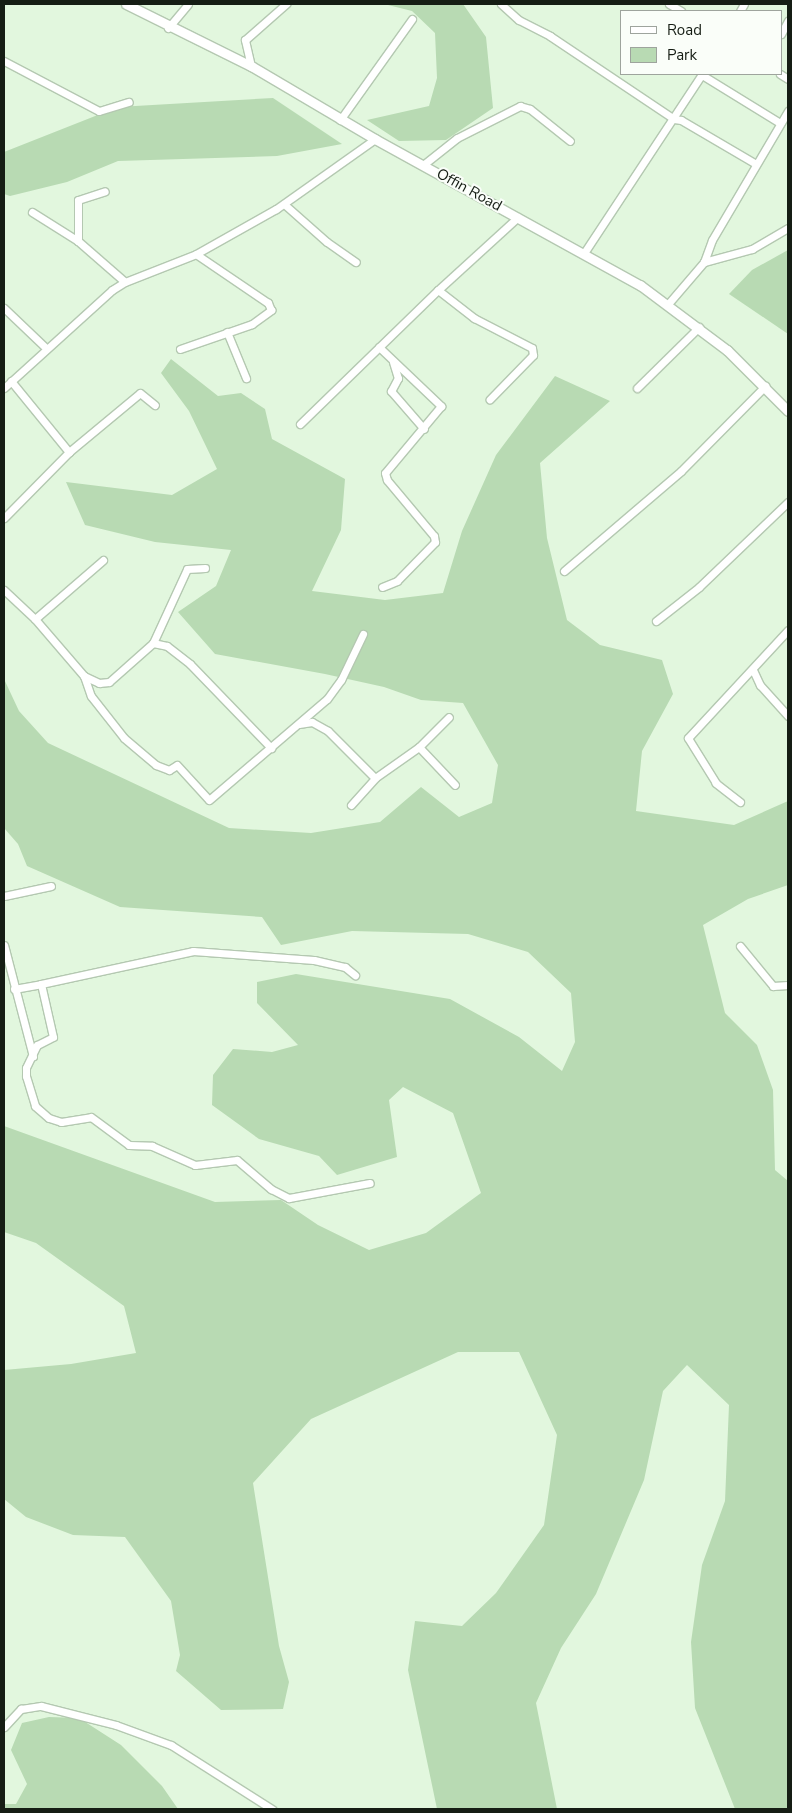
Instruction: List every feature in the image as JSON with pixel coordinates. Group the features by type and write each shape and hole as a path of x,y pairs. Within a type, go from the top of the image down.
{"street":[{"name":"Offin Road","path":"126,4 168,28 251,66 340,120 584,253 668,304 699,327 765,386 788,411"},
{"path":"168,28 188,4"},
{"path":"251,66 245,40 286,4"},
{"path":"501,4 519,20 550,36 674,119 682,120 756,164"},
{"path":"340,120 412,19"},
{"path":"782,32 788,21"},
{"path":"4,61 99,111 129,102"},
{"path":"584,253 701,75"},
{"path":"704,75 780,123"},
{"path":"422,165 457,138 520,106 530,109 570,141"},
{"path":"668,304 704,262 712,240 788,110"},
{"path":"4,388 47,348 125,282 196,254 284,204 375,139"},
{"path":"78,241 78,200 105,190"},
{"path":"284,204 327,242 356,262"},
{"path":"32,212 78,241 125,282"},
{"path":"300,424 438,290 518,218"},
{"path":"704,262 752,249 788,228"},
{"path":"180,349 252,324 269,313 271,306 196,254"},
{"path":"438,290 474,318 532,348 532,355 490,399"},
{"path":"4,308 47,348"},
{"path":"637,388 699,327"},
{"path":"227,332 246,378"},
{"path":"379,347 441,406 386,473 387,480 434,536 435,542 397,581 382,586"},
{"path":"393,362 398,378 391,391 424,428"},
{"path":"11,381 69,452"},
{"path":"564,570 681,471 765,386"},
{"path":"4,518 69,452 140,393 155,405"},
{"path":"656,621 699,587 788,502"},
{"path":"35,619 103,560"},
{"path":"84,676 99,683 109,682 153,642 187,570 205,568"},
{"path":"4,590 35,619 84,676 91,696 124,738 156,765 169,770 177,766 205,798 214,797 327,699 341,680 363,634"},
{"path":"740,802 716,783 688,738 788,630"},
{"path":"153,642 167,646 190,664 271,748"},
{"path":"752,670 760,685 788,716"},
{"path":"351,805 375,778 419,747 449,717"},
{"path":"299,724 312,722 328,731 375,778"},
{"path":"419,747 455,785"},
{"path":"4,896 51,886"},
{"path":"4,946 32,1056"},
{"path":"740,946 773,986 788,985"},
{"path":"14,989 194,951 314,960 345,967 355,975"},
{"path":"41,984 53,1037 38,1045 26,1068 35,1106 60,1122 91,1117 129,1145 152,1146 200,1166 237,1160 271,1189 289,1198 370,1184"},
{"path":"4,1728 20,1709 41,1706 116,1725 170,1745 240,1792 272,1809"}],"green space":[{"path":"384,4 463,4 486,37 493,108 446,140 399,141 367,120 429,106 437,78 435,33 412,11"},
{"path":"273,98 342,144 277,156 118,161 67,182 10,196 4,194 4,152 118,107"},
{"path":"788,250 788,334 729,294 752,270"},
{"path":"171,359 218,396 241,393 265,409 272,439 345,479 341,530 312,591 385,600 443,593 462,531 496,455 555,376 610,401 540,463 547,538 567,620 600,645 662,660 673,694 642,751 636,811 734,825 788,801 788,885 748,899 703,925 725,1013 757,1045 773,1090 775,1170 788,1181 788,1809 735,1809 695,1708 691,1642 702,1565 725,1501 729,1405 687,1365 663,1391 644,1480 596,1594 561,1648 536,1703 557,1809 437,1809 408,1670 415,1621 462,1626 496,1593 544,1525 557,1435 519,1352 458,1352 311,1419 253,1483 279,1646 289,1682 283,1709 221,1710 176,1671 180,1655 171,1601 125,1537 73,1535 26,1517 4,1499 4,1370 71,1364 136,1353 124,1306 36,1243 4,1232 4,1126 215,1202 281,1200 318,1225 369,1250 426,1233 481,1193 453,1113 403,1087 389,1100 397,1157 337,1175 319,1156 259,1139 212,1105 213,1075 233,1049 272,1052 298,1045 257,1003 257,982 296,974 450,999 519,1037 562,1071 575,1042 571,993 528,952 468,934 352,931 281,945 262,917 120,907 27,866 18,844 4,828 4,679 19,711 48,743 229,828 311,833 380,822 421,787 459,817 492,803 498,765 463,703 421,700 384,687 215,654 178,612 216,586 231,550 155,542 85,525 66,482 172,495 217,469 189,411 161,373"},
{"path":"49,1717 79,1718 121,1745 162,1786 178,1809 4,1809 4,1804 16,1804 27,1784 11,1750 22,1723"}]}
